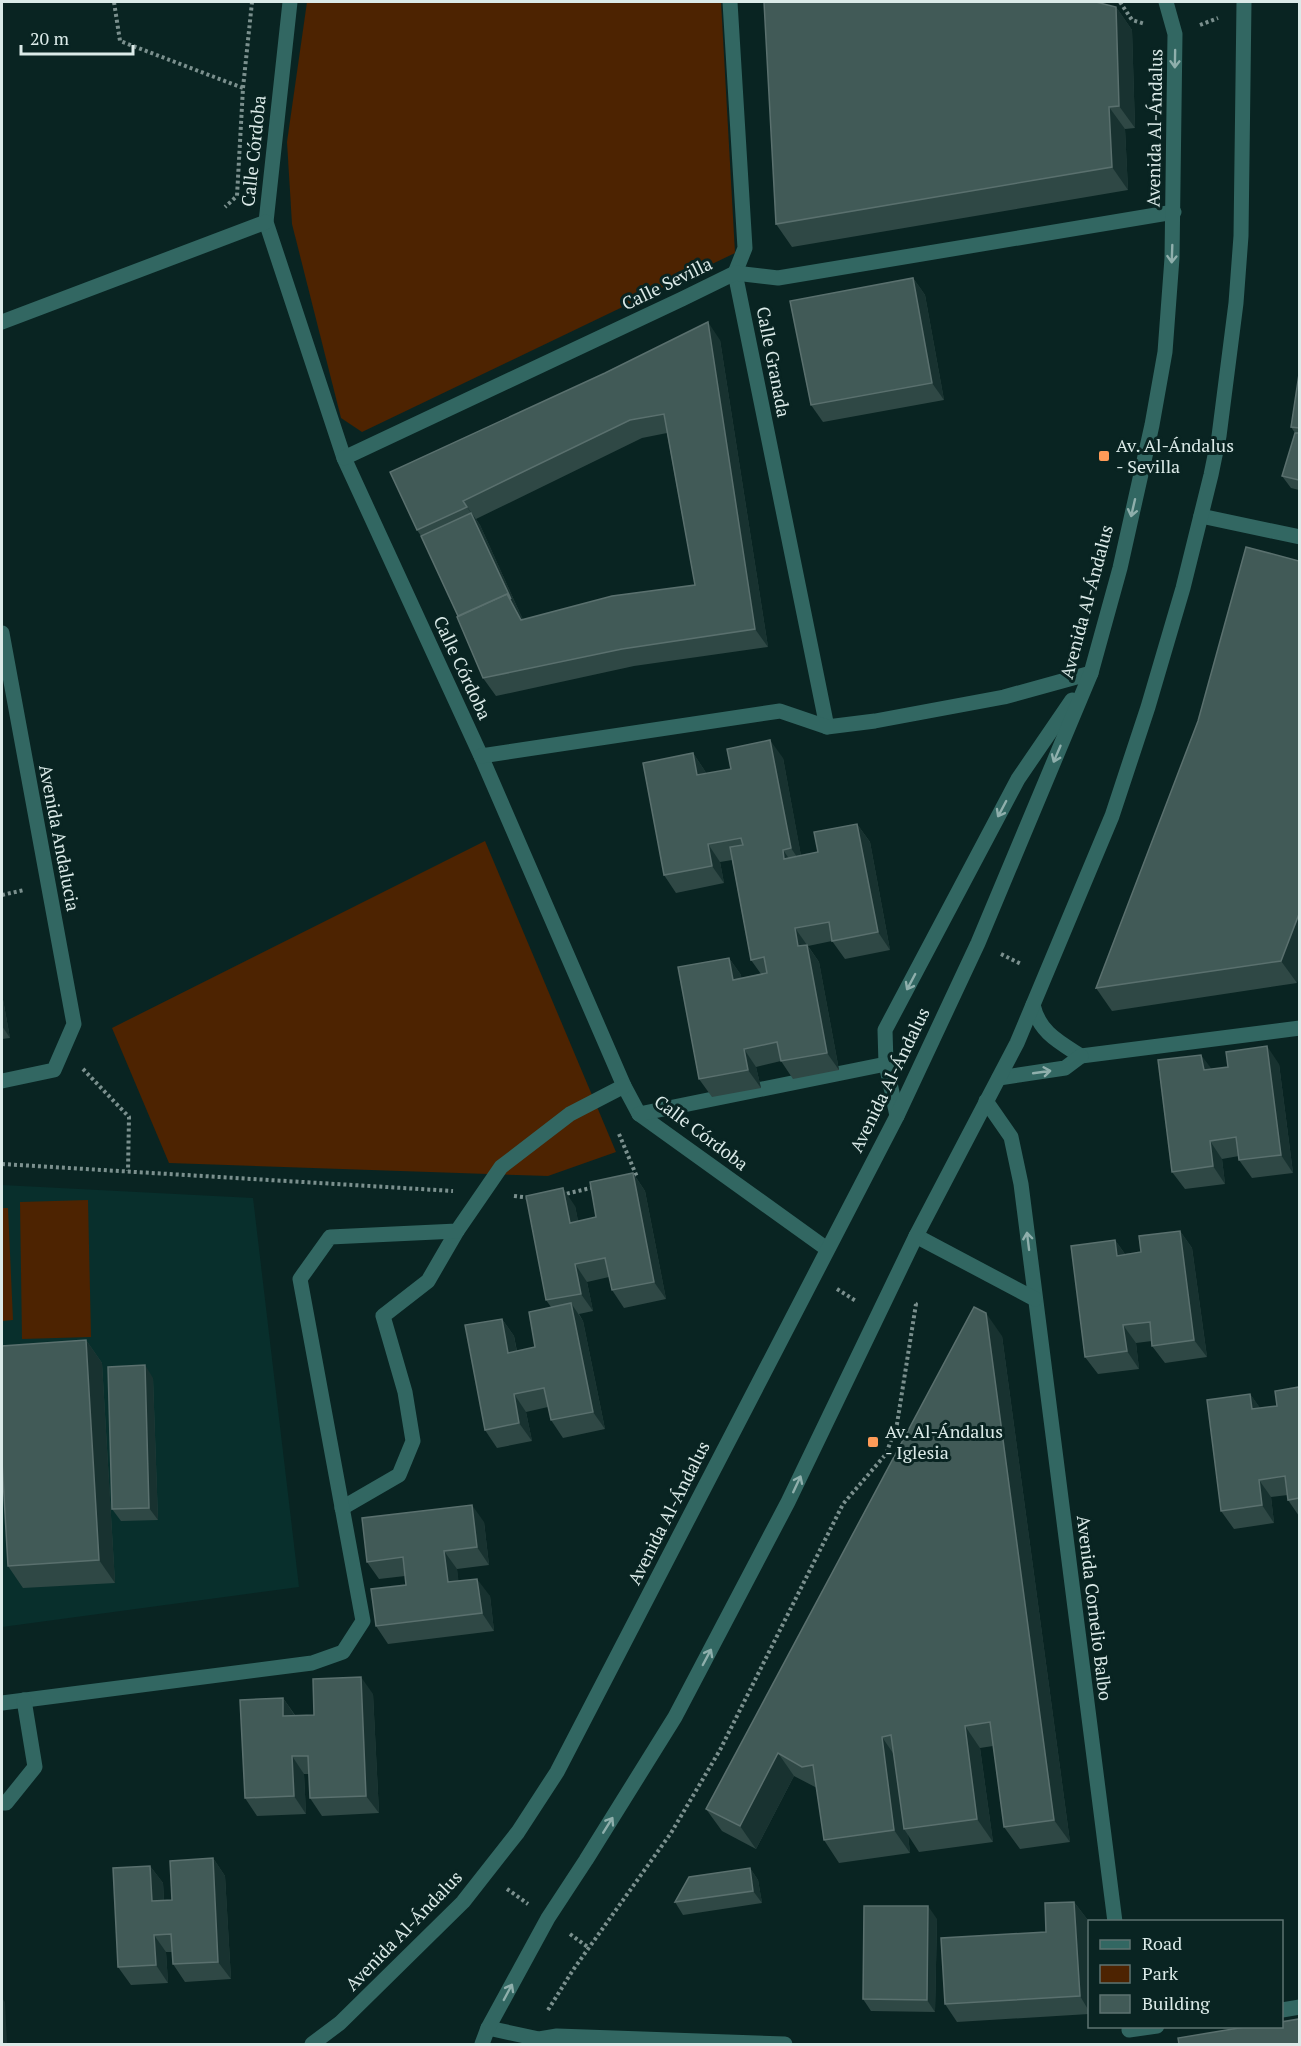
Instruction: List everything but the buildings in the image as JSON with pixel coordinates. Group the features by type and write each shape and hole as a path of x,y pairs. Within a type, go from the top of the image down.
{"street":[{"name":"Calle Córdoba","path":"290,2 266,222 344,458 481,756 624,1086 639,1114 827,1249"},
{"path":"730,2 745,248 735,273"},
{"name":"Avenida Al-Ándalus","path":"312,2044 340,2023 463,1902 525,1822 557,1772 897,1116 978,943 1091,672 1120,568 1152,425 1165,352 1174,212 1175,34 1166,2"},
{"path":"482,2044 488,2028 548,1918 675,1717 788,1502 891,1286 1017,1043 1112,816 1148,707 1183,588 1219,436 1236,303 1241,236 1244,2"},
{"name":"Calle Sevilla","path":"344,458 735,273 778,278 1174,212"},
{"path":"2,322 266,222"},
{"name":"Calle Granada","path":"735,273 827,727"},
{"path":"1201,516 1299,537"},
{"name":"Avenida Andalucia","path":"2,633 74,1024 54,1070 2,1081"},
{"path":"481,756 780,711 827,727 875,721 1004,697 1091,672"},
{"path":"897,1116 886,1064 885,1030 1018,779 1091,672"},
{"path":"1033,1005 1042,1027 1081,1056"},
{"path":"999,1078 1065,1068 1081,1056 1299,1028"},
{"path":"639,1114 886,1064"},
{"path":"342,1508 399,1475 413,1441 405,1392 383,1316 428,1281 457,1231 501,1167 570,1114 624,1086"},
{"name":"Avenida Cornelio Balbo","path":"986,1101 1011,1137 1021,1184 1115,1920"},
{"path":"2,1703 312,1663 343,1652 363,1621 300,1279 330,1237 457,1231"},
{"path":"916,1236 1035,1299"},
{"path":"2,1803 6,1803 35,1767 24,1700"},
{"path":"1283,2010 1299,2007"},
{"path":"488,2028 539,2039 557,2036 785,2044"},
{"path":"1129,2034 1150,2028"}],"path":[{"path":"114,2 120,41 243,88"},
{"path":"217,241 207,223 237,196 243,88 252,2"},
{"path":"1216,31 1217,19"},
{"path":"1019,975 1027,956"},
{"path":"63,1049 129,1117 128,1172"},
{"path":"603,1097 637,1177 627,1179"},
{"path":"2,1164 483,1193 542,1199"},
{"path":"553,1197 605,1184"},
{"path":"813,1276 878,1313"},
{"path":"539,2039 550,2005 671,1833 720,1750 843,1504 886,1454 897,1424 916,1304 891,1286"}],"shaded area":[{"path":"2,1185 253,1198 299,1587 2,1627"}],"green space":[{"path":"307,2 721,2 735,253 362,432 341,418 292,224 287,142"},
{"path":"485,841 616,1152 548,1176 169,1163 112,1028"},
{"path":"88,1200 91,1337 22,1339 20,1202"},
{"path":"2,1208 8,1208 13,1320 2,1321"}],"place":[{"name":"Av. Al-Ándalus - Sevilla","path":"1104,456"},
{"name":"Av. Al-Ándalus - Iglesia","path":"873,1442"}]}
